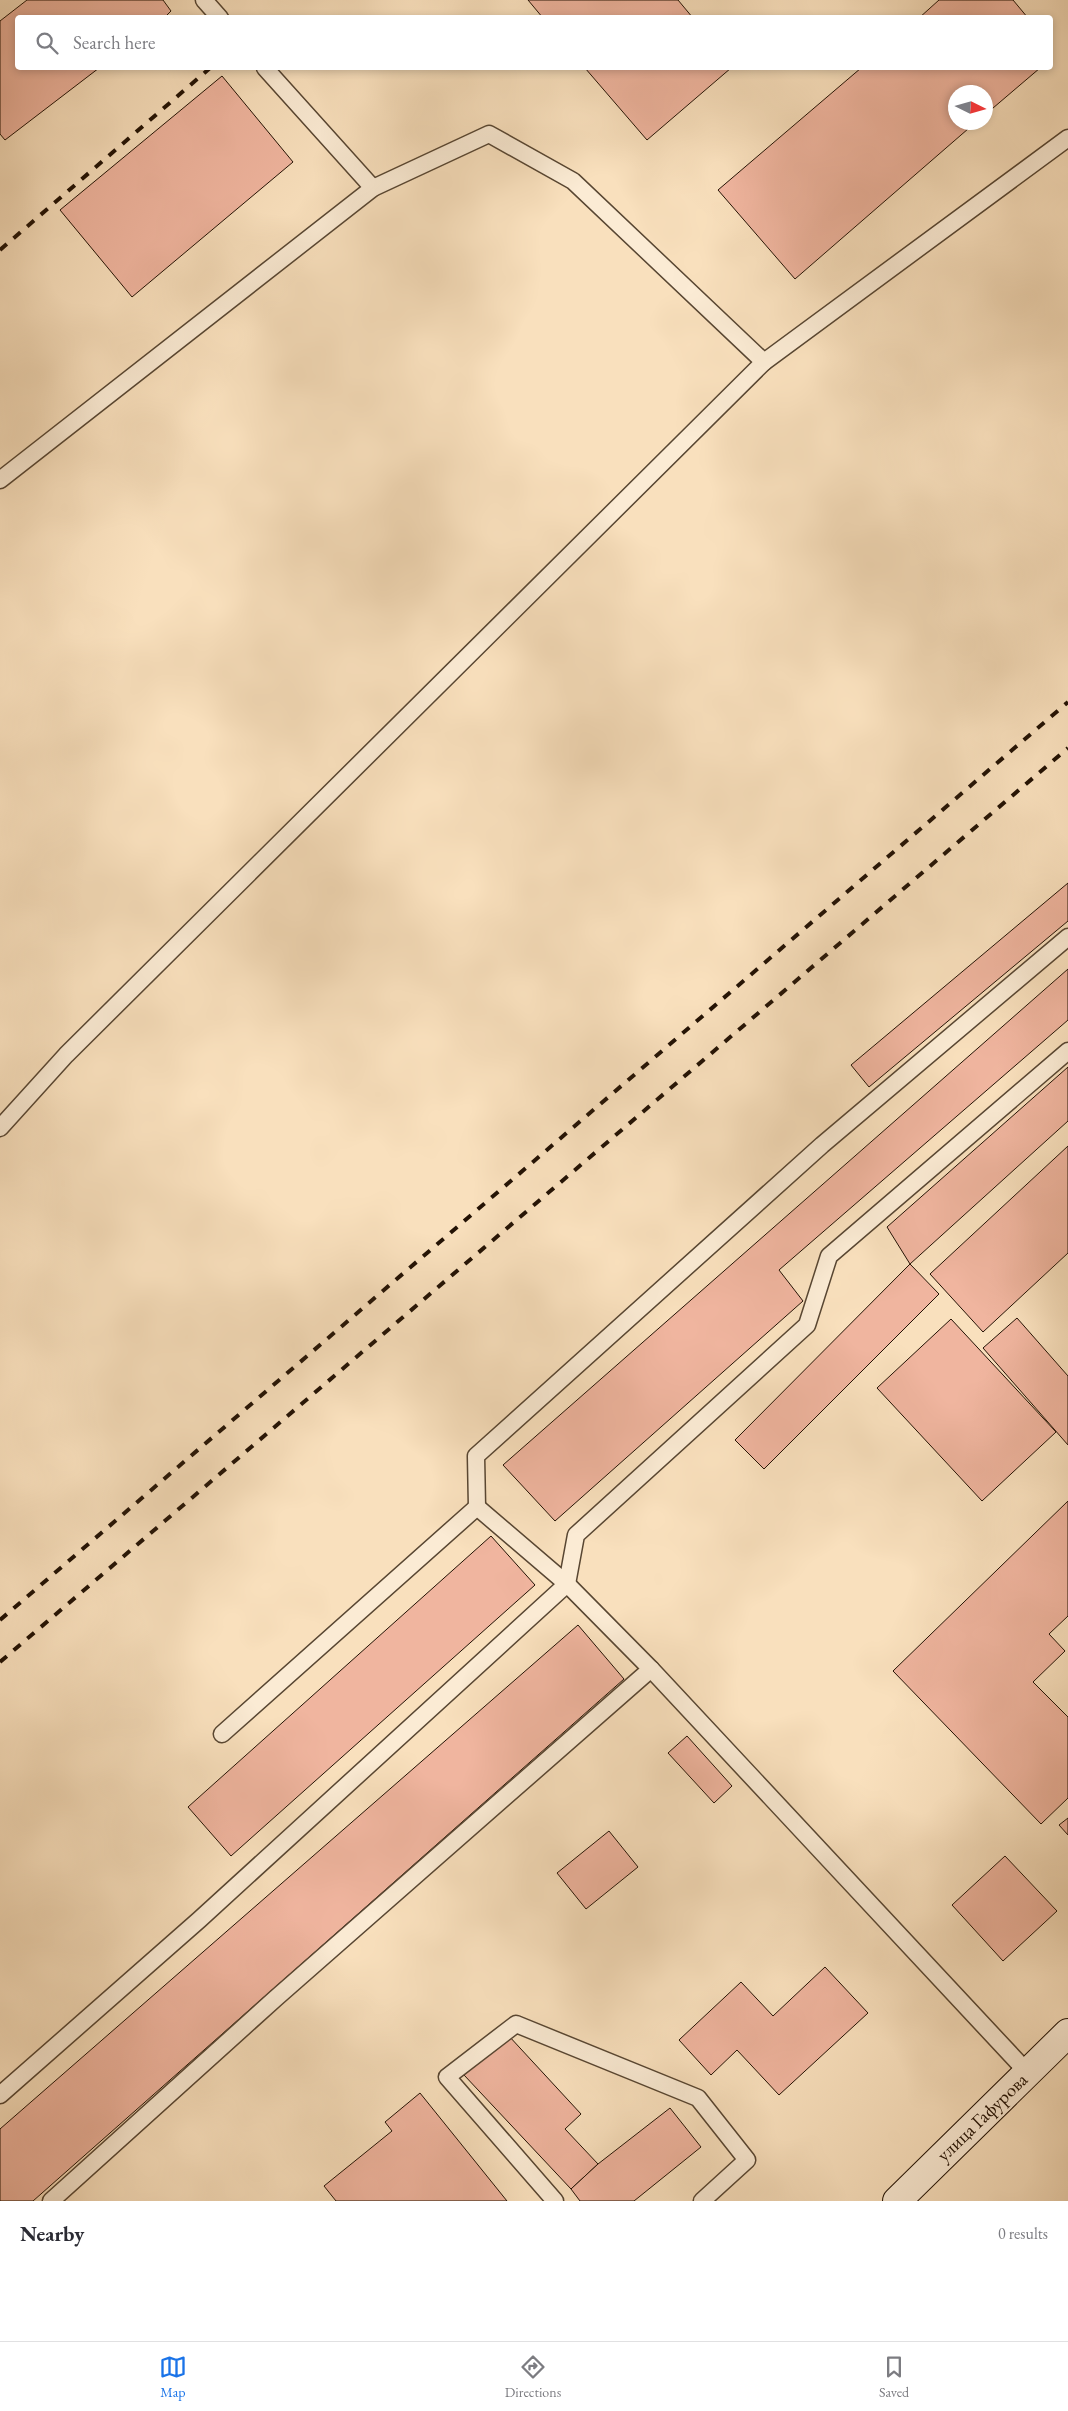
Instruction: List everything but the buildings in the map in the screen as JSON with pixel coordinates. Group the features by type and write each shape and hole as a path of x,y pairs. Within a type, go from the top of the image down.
{"main road":[{"name":"улица Гафурова","path":"896,2201 1068,2033"}],"lane":[{"path":"204,0 217,15"},
{"path":"267,70 373,188"},
{"path":"0,480 373,188 489,134 573,181 764,362"},
{"path":"0,1128 66,1055 764,362 1068,138"},
{"path":"1028,2073 651,1669 567,1584 477,1508 476,1456 822,1145 1068,937"},
{"path":"0,2095 200,1920 567,1584 576,1535 807,1325 829,1256 1068,1051"},
{"path":"222,1734 477,1508"},
{"path":"51,2201 276,1998 651,1669"},
{"path":"555,2201 447,2077 516,2024 698,2098 748,2160 702,2201"}],"railway":[{"path":"0,250 208,70"},
{"path":"0,1620 1068,702"},
{"path":"0,1662 1068,748"}]}
